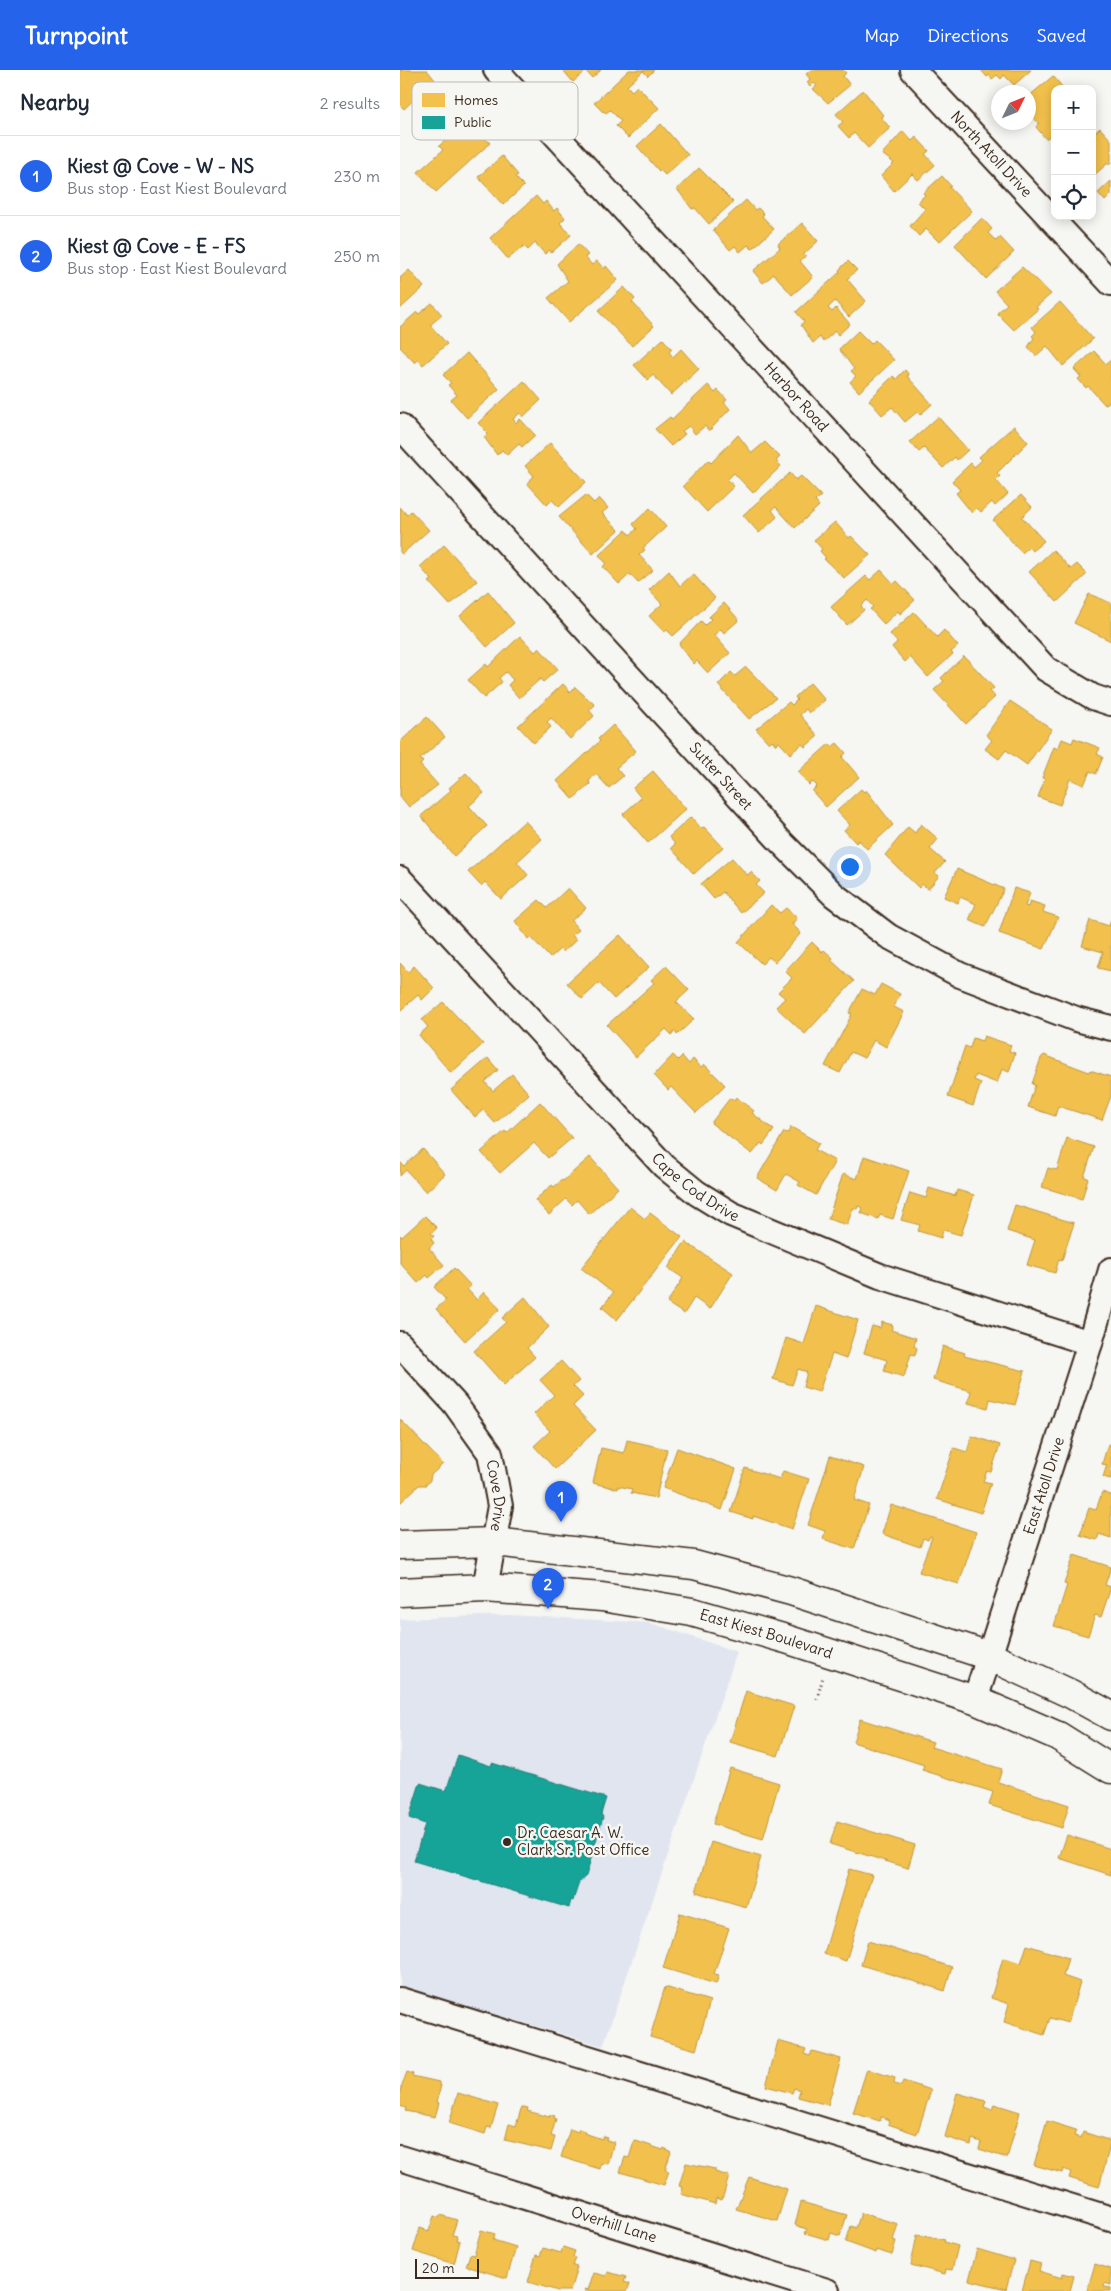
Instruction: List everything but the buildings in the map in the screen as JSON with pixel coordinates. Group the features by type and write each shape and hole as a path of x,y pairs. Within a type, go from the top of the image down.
{"main road":[{"path":"400,1545 495,1542 694,1565 791,1591 989,1656 1071,1694 1111,1716"},
{"name":"East Kiest Boulevard","path":"400,1592 484,1588 602,1597 692,1612 786,1639 975,1700 1058,1736 1111,1769"}],"street":[{"name":"Harbor Road","path":"496,70 507,82"},
{"name":"North Atoll Drive","path":"913,70 1111,283"},
{"name":"Harbor Road","path":"560,140 1046,669 1093,697 1111,703"},
{"name":"Sutter Street","path":"400,426 780,841 834,895 888,936 960,975 1076,1019 1111,1028"},
{"name":"Cape Cod Drive","path":"400,880 664,1166 698,1193 731,1214 880,1276 1090,1343"},
{"name":"East Atoll Drive","path":"975,1700 1090,1343 1111,1270"},
{"name":"Cove Drive","path":"400,1344 455,1404 490,1453 500,1506 495,1542 484,1588"},
{"path":"400,2000 1111,2219"},
{"name":"Overhill Lane","path":"400,2158 827,2291"}],"path":[{"path":"817,1699 823,1677"}],"shaded area":[{"path":"509,1615 651,1623 737,1652 603,2046 400,1986 400,1619"}],"place":[{"name":"Kiest @ Cove - W - NS","path":"561,1522"},
{"name":"Kiest @ Cove - E - FS","path":"548,1609"},
{"name":"Dr. Caesar A. W. Clark Sr. Post Office","path":"507,1842"}]}
